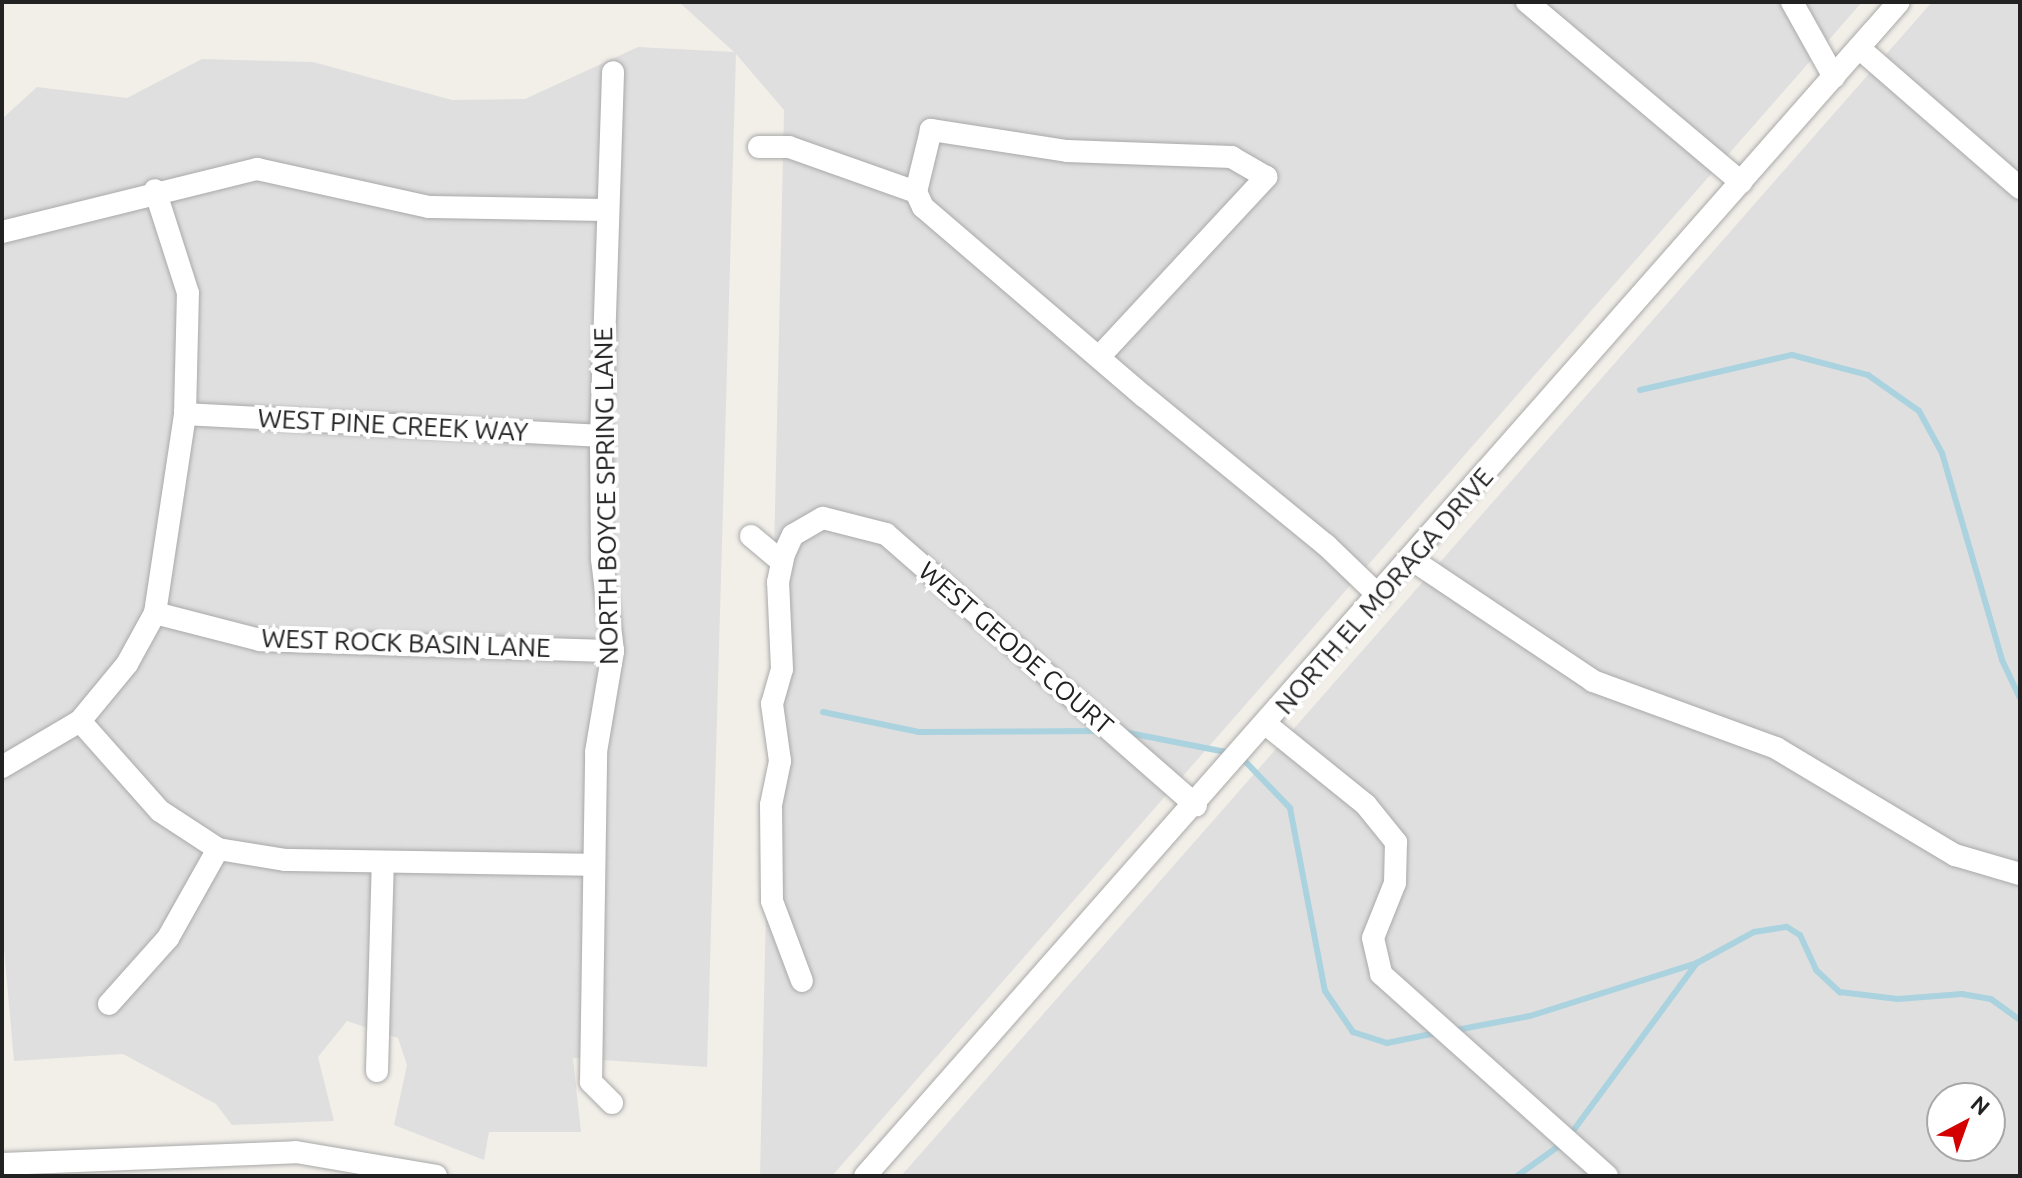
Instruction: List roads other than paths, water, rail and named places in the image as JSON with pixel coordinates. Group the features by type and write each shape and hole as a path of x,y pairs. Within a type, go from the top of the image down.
{"street":[{"path":"1527,2 1741,182"},
{"path":"1792,2 1834,77"},
{"name":"NORTH EL MORAGA DRIVE","path":"865,1176 1267,725 1899,2"},
{"path":"1859,48 2020,188"},
{"name":"NORTH BOYCE SPRING LANE","path":"612,1103 591,1082 596,752 613,651 602,559 601,436 613,72"},
{"path":"916,192 931,130 1067,151 1232,157 1266,177 1099,357"},
{"path":"759,147 789,147 916,192 1099,357 1379,596"},
{"path":"2,232 155,190 257,169 429,207 608,210"},
{"path":"2,767 80,721 127,664 155,613 185,414 188,293 155,190"},
{"name":"WEST PINE CREEK WAY","path":"185,414 601,436"},
{"name":"WEST GEODE COURT","path":"782,562 793,535 823,518 886,534 1196,805"},
{"path":"751,536 782,562 782,669 772,704 780,761 771,805 772,901 802,981"},
{"path":"1411,559 1593,681 1776,748 1955,855 2020,874"},
{"name":"WEST ROCK BASIN LANE","path":"155,613 260,640 613,651"},
{"path":"80,721 160,811 218,849 383,862 592,865"},
{"path":"1267,725 1366,805 1396,842 1395,883 1373,938 1381,974 1607,1176"},
{"path":"109,1004 168,938 218,849"},
{"path":"377,1071 383,862"},
{"path":"2,1164 296,1152 428,1174"}],"waterway":[{"path":"1640,390 1792,355 1868,375 1919,411 1942,453 2002,660 2020,698"},
{"path":"823,712 919,732 1101,731"},
{"path":"1124,732 1231,753"},
{"path":"1241,757 1290,808 1325,991 1353,1032 1387,1043 1436,1033"},
{"path":"1570,1135 1697,963 1754,932 1787,927 1800,935 1816,970 1840,992 1898,999 1962,994 1991,999 2020,1020"},
{"path":"1451,1031 1530,1016 1697,963"},
{"path":"1517,1176 1563,1143"}]}
